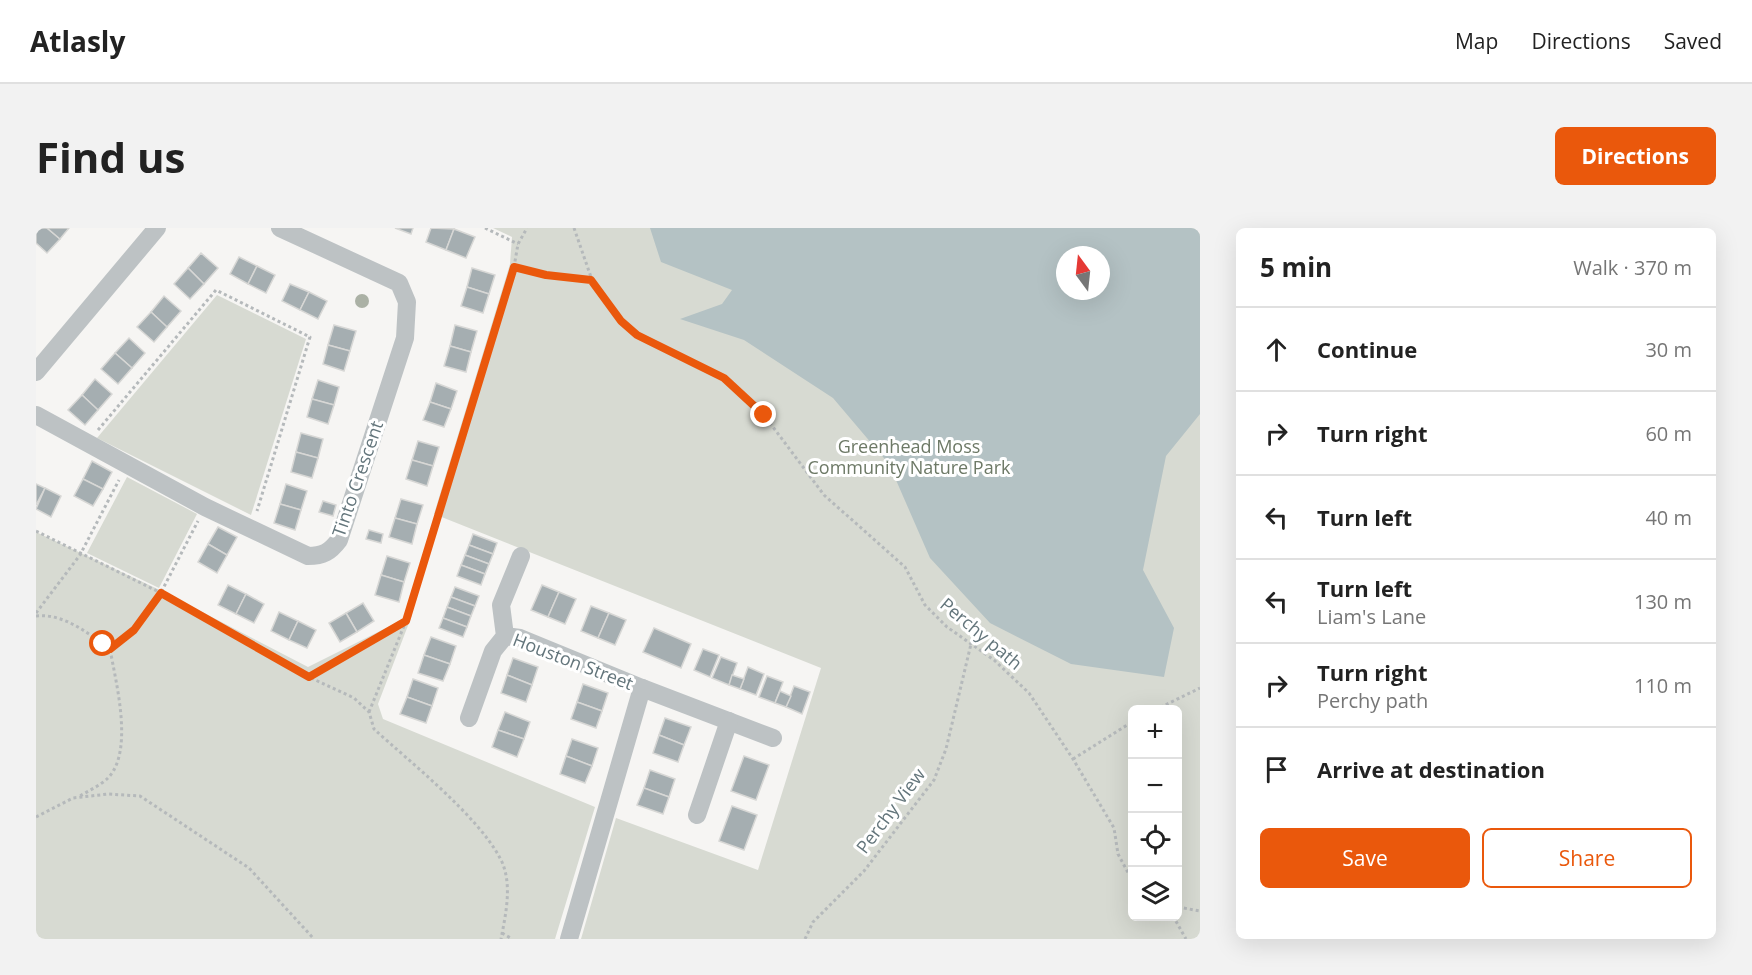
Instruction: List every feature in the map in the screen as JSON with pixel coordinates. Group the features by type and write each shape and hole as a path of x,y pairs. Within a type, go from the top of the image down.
{"street":[{"path":"36,372 157,228"},
{"name":"Tinto Crescent","path":"36,415 205,507 308,556 320,556 331,550 339,540 405,338 407,302 399,283 280,228"},
{"name":"Houston Street","path":"469,718 493,651 505,636 501,605 521,556"},
{"name":"Houston Street","path":"505,636 520,638 773,738"},
{"path":"569,939 642,688"},
{"path":"697,815 729,721"}],"path":[{"path":"485,228 518,244"},
{"path":"369,712 406,621 514,267 518,244 527,228"},
{"name":"Perchy path","path":"574,228 591,280 621,321 637,335 724,378 764,415 824,495 905,567 926,605 947,627 994,660 1029,693 1074,759 1114,828 1118,854 1128,873"},
{"path":"514,267 546,275 591,280"},
{"path":"87,443 216,290 310,337 251,529"},
{"path":"36,614 80,555 127,465"},
{"path":"110,649 134,630 161,593 205,507"},
{"path":"36,531 80,555 161,593 309,677 354,698 369,712 374,729 465,813 501,858 508,889 501,939"},
{"path":"36,614 76,625 110,649 121,718 121,756 108,778 78,797 36,817"},
{"path":"309,677 406,621"},
{"name":"Perchy View","path":"805,939 813,922 864,871 934,780 946,749 971,644"},
{"path":"1165,705 1199,689"},
{"path":"1074,759 1128,725"},
{"path":"78,797 108,794 140,796 249,868 314,939"},
{"path":"1182,908 1200,911"},
{"path":"1176,921 1186,939"},
{"path":"502,933 512,939"}],"green space":[{"name":"Greenhead Moss Community Nature Park","path":"493,228 1200,228 1200,939 581,939 616,818 758,870 821,668 434,514 510,264 512,237"},
{"path":"217,295 306,339 251,515 97,438"},
{"path":"127,477 197,514 159,588 87,553"},
{"path":"36,532 164,592 308,667 412,615 378,704 383,719 595,807 555,939 36,939"}],"shaded area":[{"path":"650,228 1200,228 1200,414 1166,456 1143,570 1174,628 1164,677 1071,664 990,623 930,558 889,464 833,398 744,340 680,319 722,304 732,290 661,262"}],"building":[{"path":"39,228 47,228 60,239 47,253 36,243 36,232"},
{"path":"47,228 69,228 60,239"},
{"path":"395,228 413,228 411,234"},
{"path":"431,228 454,229 446,250 426,242"},
{"path":"454,229 475,237 466,258 446,250"},
{"path":"201,253 218,268 204,284 188,268"},
{"path":"239,257 257,266 248,284 230,274"},
{"path":"257,266 275,275 266,293 248,284"},
{"path":"188,268 204,284 190,299 174,284"},
{"path":"472,268 495,275 489,294 467,287"},
{"path":"290,284 309,292 300,310 282,301"},
{"path":"467,287 489,294 483,313 461,306"},
{"path":"309,292 327,301 318,319 300,310"},
{"path":"164,296 181,311 167,327 151,312"},
{"path":"151,312 167,327 154,342 137,327"},
{"path":"334,325 356,331 350,351 328,345"},
{"path":"455,325 477,331 471,352 450,346"},
{"path":"129,338 145,353 132,368 115,353"},
{"path":"328,345 350,351 344,371 323,364"},
{"path":"450,346 471,352 466,372 444,366"},
{"path":"115,353 132,368 118,384 101,369"},
{"path":"95,379 112,394 98,410 82,395"},
{"path":"318,380 339,387 334,405 312,399"},
{"path":"436,383 457,391 451,409 430,402"},
{"path":"82,395 98,410 85,425 68,410"},
{"path":"312,399 334,405 328,424 307,417"},
{"path":"430,402 451,409 444,427 423,420"},
{"path":"301,433 323,439 318,458 296,452"},
{"path":"418,441 439,447 433,466 412,460"},
{"path":"296,452 318,458 312,478 291,472"},
{"path":"412,460 433,466 427,486 406,479"},
{"path":"92,461 112,472 103,489 83,479"},
{"path":"83,479 103,489 93,506 74,496"},
{"path":"36,484 45,488 36,505"},
{"path":"286,484 307,491 301,510 280,504"},
{"path":"45,488 61,496 51,517 36,509"},
{"path":"401,499 423,505 417,524 395,518"},
{"path":"323,501 336,505 333,516 319,512"},
{"path":"280,504 301,510 295,530 274,523"},
{"path":"395,518 417,524 412,544 389,537"},
{"path":"218,527 237,537 227,555 208,544"},
{"path":"369,530 383,534 381,543 366,539"},
{"path":"473,534 497,543 493,554 469,545"},
{"path":"208,544 227,555 217,573 198,562"},
{"path":"469,545 493,554 489,564 465,555"},
{"path":"465,555 489,564 485,574 461,565"},
{"path":"387,556 410,563 404,582 381,575"},
{"path":"461,565 485,574 481,585 457,576"},
{"path":"381,575 404,582 399,602 375,595"},
{"path":"228,585 246,594 236,614 218,605"},
{"path":"542,585 559,592 548,617 531,610"},
{"path":"455,587 479,596 475,606 451,597"},
{"path":"559,592 576,599 565,624 548,617"},
{"path":"246,594 264,604 254,623 236,614"},
{"path":"451,597 475,606 471,616 447,607"},
{"path":"363,603 374,621 357,632 346,613"},
{"path":"591,606 609,613 598,638 581,631"},
{"path":"447,607 471,616 467,627 443,618"},
{"path":"279,612 298,621 289,640 271,631"},
{"path":"346,613 357,632 340,642 329,623"},
{"path":"609,613 626,620 615,645 598,638"},
{"path":"443,618 467,627 463,637 439,628"},
{"path":"298,621 316,630 307,648 289,640"},
{"path":"654,628 691,644 681,668 643,652"},
{"path":"431,637 456,646 450,664 424,655"},
{"path":"703,649 719,655 710,677 694,670"},
{"path":"424,655 450,664 443,681 418,673"},
{"path":"721,657 737,663 729,685 712,678"},
{"path":"513,658 538,667 532,685 507,675"},
{"path":"748,667 764,674 756,695 740,689"},
{"path":"507,675 532,685 526,702 501,693"},
{"path":"732,675 744,679 740,689 729,685"},
{"path":"767,676 783,682 775,703 759,697"},
{"path":"413,679 438,688 432,706 407,697"},
{"path":"583,684 608,693 602,711 577,702"},
{"path":"794,686 810,692 802,714 786,707"},
{"path":"780,691 791,696 786,707 775,703"},
{"path":"407,697 432,706 426,723 400,714"},
{"path":"577,702 602,711 596,728 571,719"},
{"path":"505,712 530,722 524,739 498,730"},
{"path":"665,718 691,727 684,745 659,735"},
{"path":"498,730 524,739 517,757 492,747"},
{"path":"659,735 684,745 678,762 653,753"},
{"path":"572,739 598,748 592,766 566,756"},
{"path":"566,756 592,766 585,783 560,774"},
{"path":"744,756 769,765 756,800 731,791"},
{"path":"650,770 675,779 669,797 644,788"},
{"path":"644,788 669,797 663,814 637,805"},
{"path":"732,806 757,815 744,850 719,841"}],"route":[{"path":"103,644 110,649 134,630 153,608 161,593 309,677 406,621 514,267 546,275 591,280 621,321 637,335 681,354 724,378 764,415"}]}
